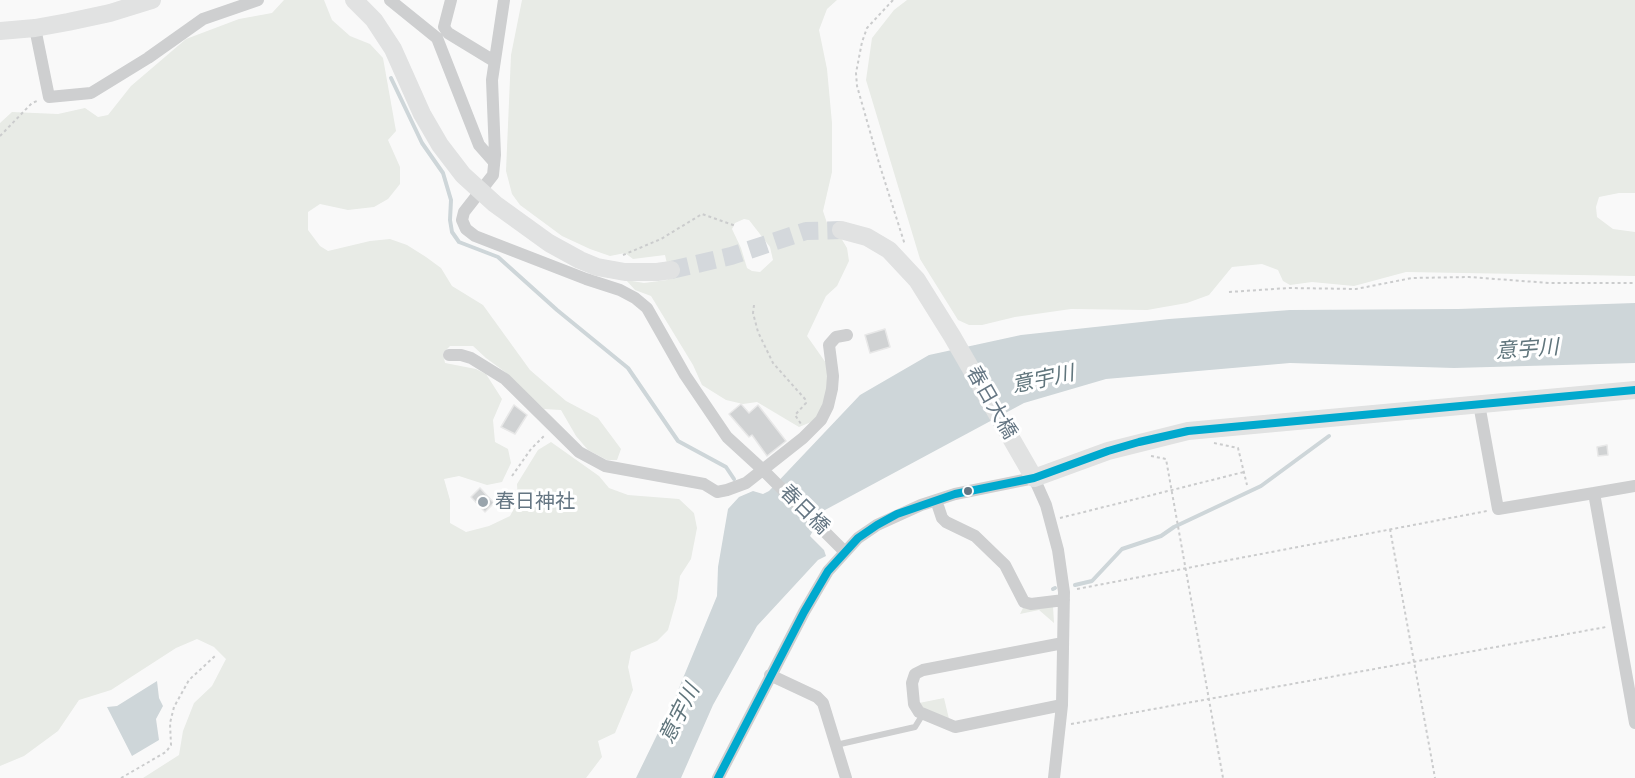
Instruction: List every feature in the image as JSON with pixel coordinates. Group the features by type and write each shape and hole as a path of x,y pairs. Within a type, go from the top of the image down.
{"street":[{"path":"0,30 35,28 110,13 152,0"},
{"path":"35,28 49,97 91,93 148,58 203,19 258,0"},
{"path":"354,0 374,20 393,49 422,114 440,145 463,175 495,204 549,243 580,260 612,270 641,272 671,270"},
{"path":"390,0 442,34 494,61"},
{"path":"451,0 442,34 479,145 494,162"},
{"path":"481,191 493,175 491,94 504,0"},
{"name":"春日橋","path":"481,191 464,212 462,220 466,229 475,236 620,290 647,308 685,375 727,437 766,472 842,548"},
{"name":"春日大橋","path":"842,230 867,237 896,256 917,280 1032,474"},
{"path":"449,355 471,358 505,379 579,452 605,466 704,484 717,492 746,483 766,472 820,420 828,406 832,376 830,345 836,338 847,334"},
{"path":"718,778 770,675 842,548 897,514 936,500 1139,442 1210,429 1635,390"},
{"path":"1479,404 1498,509 1635,486"},
{"path":"1032,474 1046,505 1060,561 1064,596 1062,705 1054,778"},
{"path":"1594,493 1635,723"},
{"path":"936,500 946,522 975,536 1005,565 1024,602 1031,604 1064,596"},
{"path":"1062,705 955,727 919,712 914,704 912,683 915,674 919,672 1063,643"},
{"path":"770,675 817,697 823,703 846,778"}],"lane":[{"path":"836,745 915,727 924,714"}],"path":[{"path":"893,0 867,28 856,73 857,86 879,163 905,241 905,245 896,256"},
{"path":"0,136 32,103 49,97"},
{"path":"612,270 617,258 661,238 697,215 702,214 736,226"},
{"path":"1229,292 1289,288 1356,289 1412,278 1469,277 1549,284 1635,283"},
{"path":"754,305 753,313 758,332 773,363 805,399 806,403 795,415 801,423 803,438"},
{"path":"512,476 531,449 553,427"},
{"path":"1210,429 1214,443 1238,448 1247,485"},
{"path":"1139,442 1143,455 1166,459 1223,778"},
{"path":"1050,521 1244,472"},
{"path":"1064,596 1185,568 1498,509"},
{"path":"1390,529 1435,778"},
{"path":"1060,726 1617,625"},
{"path":"121,778 166,752 171,745 170,723 174,707 189,680 215,656"}],"shaded area":[{"path":"284,0 324,0 332,20 350,36 370,44 383,58 396,131 388,140 400,167 400,184 388,199 374,207 348,210 320,204 308,212 308,230 320,246 328,251 370,241 390,239 407,245 426,257 441,268 452,286 483,305 530,370 566,401 598,418 621,449 617,460 607,460 588,450 576,436 561,410 544,409 473,346 450,346 443,353 445,363 476,369 486,374 502,399 493,420 495,442 508,449 511,463 502,482 487,485 459,476 444,479 450,500 450,523 466,532 489,526 510,516 518,501 517,484 538,450 551,442 599,476 609,488 628,495 679,499 694,513 697,528 691,559 680,576 677,598 668,630 657,641 631,652 628,667 633,690 615,733 598,741 602,757 586,778 143,778 179,755 183,731 194,703 212,686 226,659 214,647 197,639 176,648 111,690 79,700 58,731 24,756 0,766 0,123 12,112 58,114 85,108 98,117 108,115 131,86 186,39 239,19 272,13"},
{"path":"522,0 837,0 827,9 819,30 827,69 832,123 832,172 823,211 828,226 841,238 847,248 849,261 837,286 826,296 807,336 826,363 829,391 816,420 799,427 757,402 743,404 726,400 702,385 693,365 651,296 635,290 626,280 644,283 667,280 670,277 665,255 633,259 625,253 610,256 562,236 520,205 512,194 506,171 511,55","holes":["744,219 749,220 770,247 773,260 760,272 747,268 732,229 735,223"]},
{"path":"907,0 1635,0 1635,193 1599,197 1596,207 1597,217 1613,229 1635,232 1635,276 1406,272 1354,286 1312,282 1290,285 1283,281 1278,270 1262,264 1232,267 1209,295 1187,303 1147,310 1071,309 1015,317 982,325 969,325 958,320 920,259 866,80 872,38 894,10"},
{"path":"1053,606 1054,623 1039,610 1020,614 1023,608"},
{"path":"944,698 949,719 922,709 919,703"}],"water":[{"name":"意宇川","path":"1635,303 1635,363 1454,368 1290,363 1106,379 1024,403 825,510 810,536 824,550 826,556 818,560 757,626 713,705 681,778 636,778 674,700 717,596 718,567 728,509 739,497 753,491 763,494 769,491 860,395 929,355 1021,335 1169,319 1290,310 1458,309"},
{"path":"157,681 159,698 163,706 156,719 159,740 132,756 107,707 117,706"}],"building":[{"path":"885,329 890,347 870,353 865,335"},
{"path":"741,404 749,413 758,405 786,441 767,456 752,435 749,437 729,414"},
{"path":"514,405 527,415 515,434 501,427"},
{"path":"1607,445 1608,455 1598,456 1597,447"},
{"name":"春日神社","path":"480,488 494,503 485,512 471,497"}],"waterway":[{"path":"391,78 422,143 443,173 451,200 452,232 459,242 498,257 557,310 628,368 678,441 726,467 734,479"},
{"path":"1075,585 1092,581 1122,549 1161,536 1174,527 1261,486 1329,436"}],"tunnel":[{"path":"671,270 731,256 806,231 841,230"}],"transit line":[{"path":"718,778 804,612 828,571 858,538 897,514 955,494 1034,478 1108,451 1188,431 1635,390"}],"place":[{"name":"春日神社","path":"483,502"}]}
